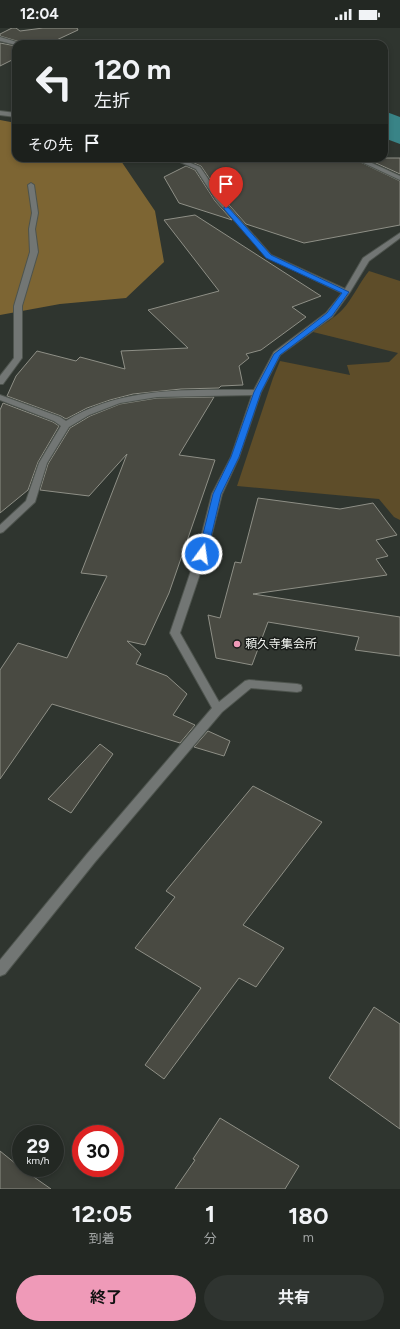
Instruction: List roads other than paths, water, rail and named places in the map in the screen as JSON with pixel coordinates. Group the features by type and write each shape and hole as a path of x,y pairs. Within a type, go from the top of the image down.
{"street":[{"path":"0,39 12,42"},
{"path":"0,113 12,114"},
{"path":"184,162 198,168 218,199 269,256 346,292"},
{"path":"365,162 400,178"},
{"path":"0,382 18,358 18,306 34,252 32,229 36,213 31,185"},
{"path":"218,709 175,633 202,554 217,494 235,457 258,392 277,354 329,314 346,292 366,260 400,235"},
{"path":"0,530 30,502 43,463 66,425 97,407 127,399 171,393 258,392"},
{"path":"0,397 57,419 66,425"},
{"path":"0,970 96,852 218,709 249,684 296,688"}],"waterway":[{"path":"388,125 400,133"}],"place":[{"name":"頼久寺集会所","path":"237,644"}]}
